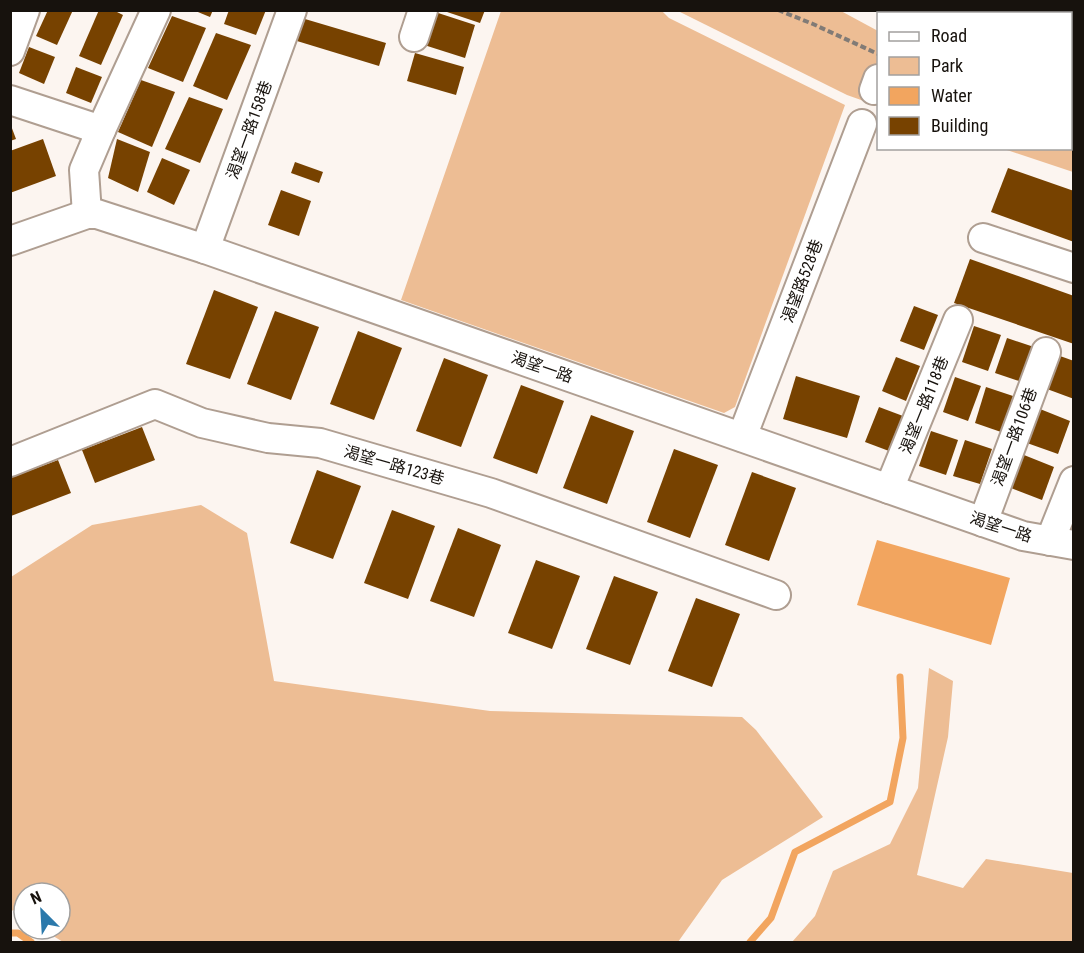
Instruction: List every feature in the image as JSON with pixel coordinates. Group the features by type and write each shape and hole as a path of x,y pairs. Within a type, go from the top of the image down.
{"street":[{"path":"10,51 25,10"},
{"name":"渴望一路158巷","path":"205,249 292,10"},
{"path":"10,241 86,204 84,170 154,15"},
{"path":"10,100 102,130"},
{"name":"渴望路528巷","path":"742,437 862,124"},
{"name":"渴望一路","path":"86,204 97,214 205,249 742,437 986,514 1023,536 1061,535"},
{"path":"983,238 1074,268"},
{"name":"渴望一路118巷","path":"892,483 958,320"},
{"name":"渴望一路106巷","path":"986,514 1046,352"},
{"name":"渴望一路123巷","path":"10,462 155,404 202,423 268,438 320,443 491,494 776,595"},
{"path":"1061,535 1074,481"}],"path":[{"path":"778,10 877,53"}],"green space":[{"path":"501,11 662,11 669,18 845,105 735,407 724,413 401,300"},
{"path":"678,11 841,11 877,30 877,106 847,95"},
{"path":"1072,105 1074,106 1073,172 1007,150 1072,150"},
{"path":"201,505 247,533 274,681 490,711 742,717 756,730 823,817 722,880 678,942 63,942 61,941 72,941 72,881 12,881 11,911 11,577 92,525"},
{"path":"929,668 953,681 948,737 917,875 963,888 986,859 1073,873 1073,942 792,942 815,916 833,871 890,844 918,788"}],"water":[{"path":"877,540 1010,578 991,645 857,605"}],"building":[{"path":"48,10 73,10 57,45 36,36"},
{"path":"99,10 113,10 123,15 101,65 79,56"},
{"path":"193,10 213,10 210,17"},
{"path":"229,10 266,10 256,35 224,24"},
{"path":"441,10 485,10 480,23"},
{"path":"936,10 976,10 976,12 936,12"},
{"path":"1014,10 1060,10 1060,12 1018,12"},
{"path":"1074,10 1074,30 1072,30 1072,12"},
{"path":"432,11 475,25 465,58 421,44"},
{"path":"172,16 206,28 183,82 148,68"},
{"path":"305,19 386,43 379,66 297,41"},
{"path":"216,33 251,45 227,100 193,86"},
{"path":"1072,42 1074,43 1074,91 1072,90"},
{"path":"29,47 55,57 44,84 19,73"},
{"path":"415,53 464,67 456,95 407,81"},
{"path":"76,67 102,77 91,103 66,93"},
{"path":"141,80 175,92 152,147 118,132"},
{"path":"189,97 223,109 200,163 165,149"},
{"path":"10,123 16,139 10,141"},
{"path":"43,139 56,176 10,193 10,151"},
{"path":"117,139 150,152 138,192 108,178"},
{"path":"162,158 190,170 174,205 147,192"},
{"path":"295,162 323,172 319,183 291,173"},
{"path":"1008,168 1074,191 1074,242 991,212"},
{"path":"281,190 311,201 299,236 268,225"},
{"path":"970,259 1074,296 1074,344 954,303"},
{"path":"214,290 258,307 230,379 186,364"},
{"path":"914,306 938,315 924,350 900,341"},
{"path":"275,311 319,327 291,400 247,384"},
{"path":"974,326 1001,335 988,371 962,362"},
{"path":"358,331 402,348 374,420 330,404"},
{"path":"1007,338 1034,347 1022,382 995,373"},
{"path":"1060,356 1074,361 1074,399 1047,389"},
{"path":"896,357 920,366 906,401 882,391"},
{"path":"444,358 488,375 461,447 416,431"},
{"path":"796,376 860,396 847,438 783,419"},
{"path":"955,377 981,386 968,421 943,412"},
{"path":"521,385 564,401 537,474 493,458"},
{"path":"986,387 1013,396 1001,432 975,423"},
{"path":"879,407 903,416 889,451 865,442"},
{"path":"1040,409 1070,421 1058,454 1027,443"},
{"path":"591,415 634,431 607,504 563,488"},
{"path":"142,427 155,460 95,483 82,450"},
{"path":"931,431 958,440 946,475 919,466"},
{"path":"965,440 992,449 980,484 953,476"},
{"path":"674,449 718,465 690,538 647,522"},
{"path":"1024,455 1054,467 1042,500 1011,488"},
{"path":"58,460 71,493 11,516 10,478"},
{"path":"317,470 361,486 333,559 290,543"},
{"path":"752,472 796,488 769,561 725,545"},
{"path":"392,510 435,526 408,599 364,583"},
{"path":"458,528 501,545 474,617 430,601"},
{"path":"536,560 580,576 552,649 508,633"},
{"path":"614,576 658,592 630,665 586,649"},
{"path":"696,598 740,614 712,687 668,671"}],"waterway":[{"path":"750,942 771,918 795,852 890,802 903,738 900,677"},
{"path":"10,933 18,933 31,942"}]}
